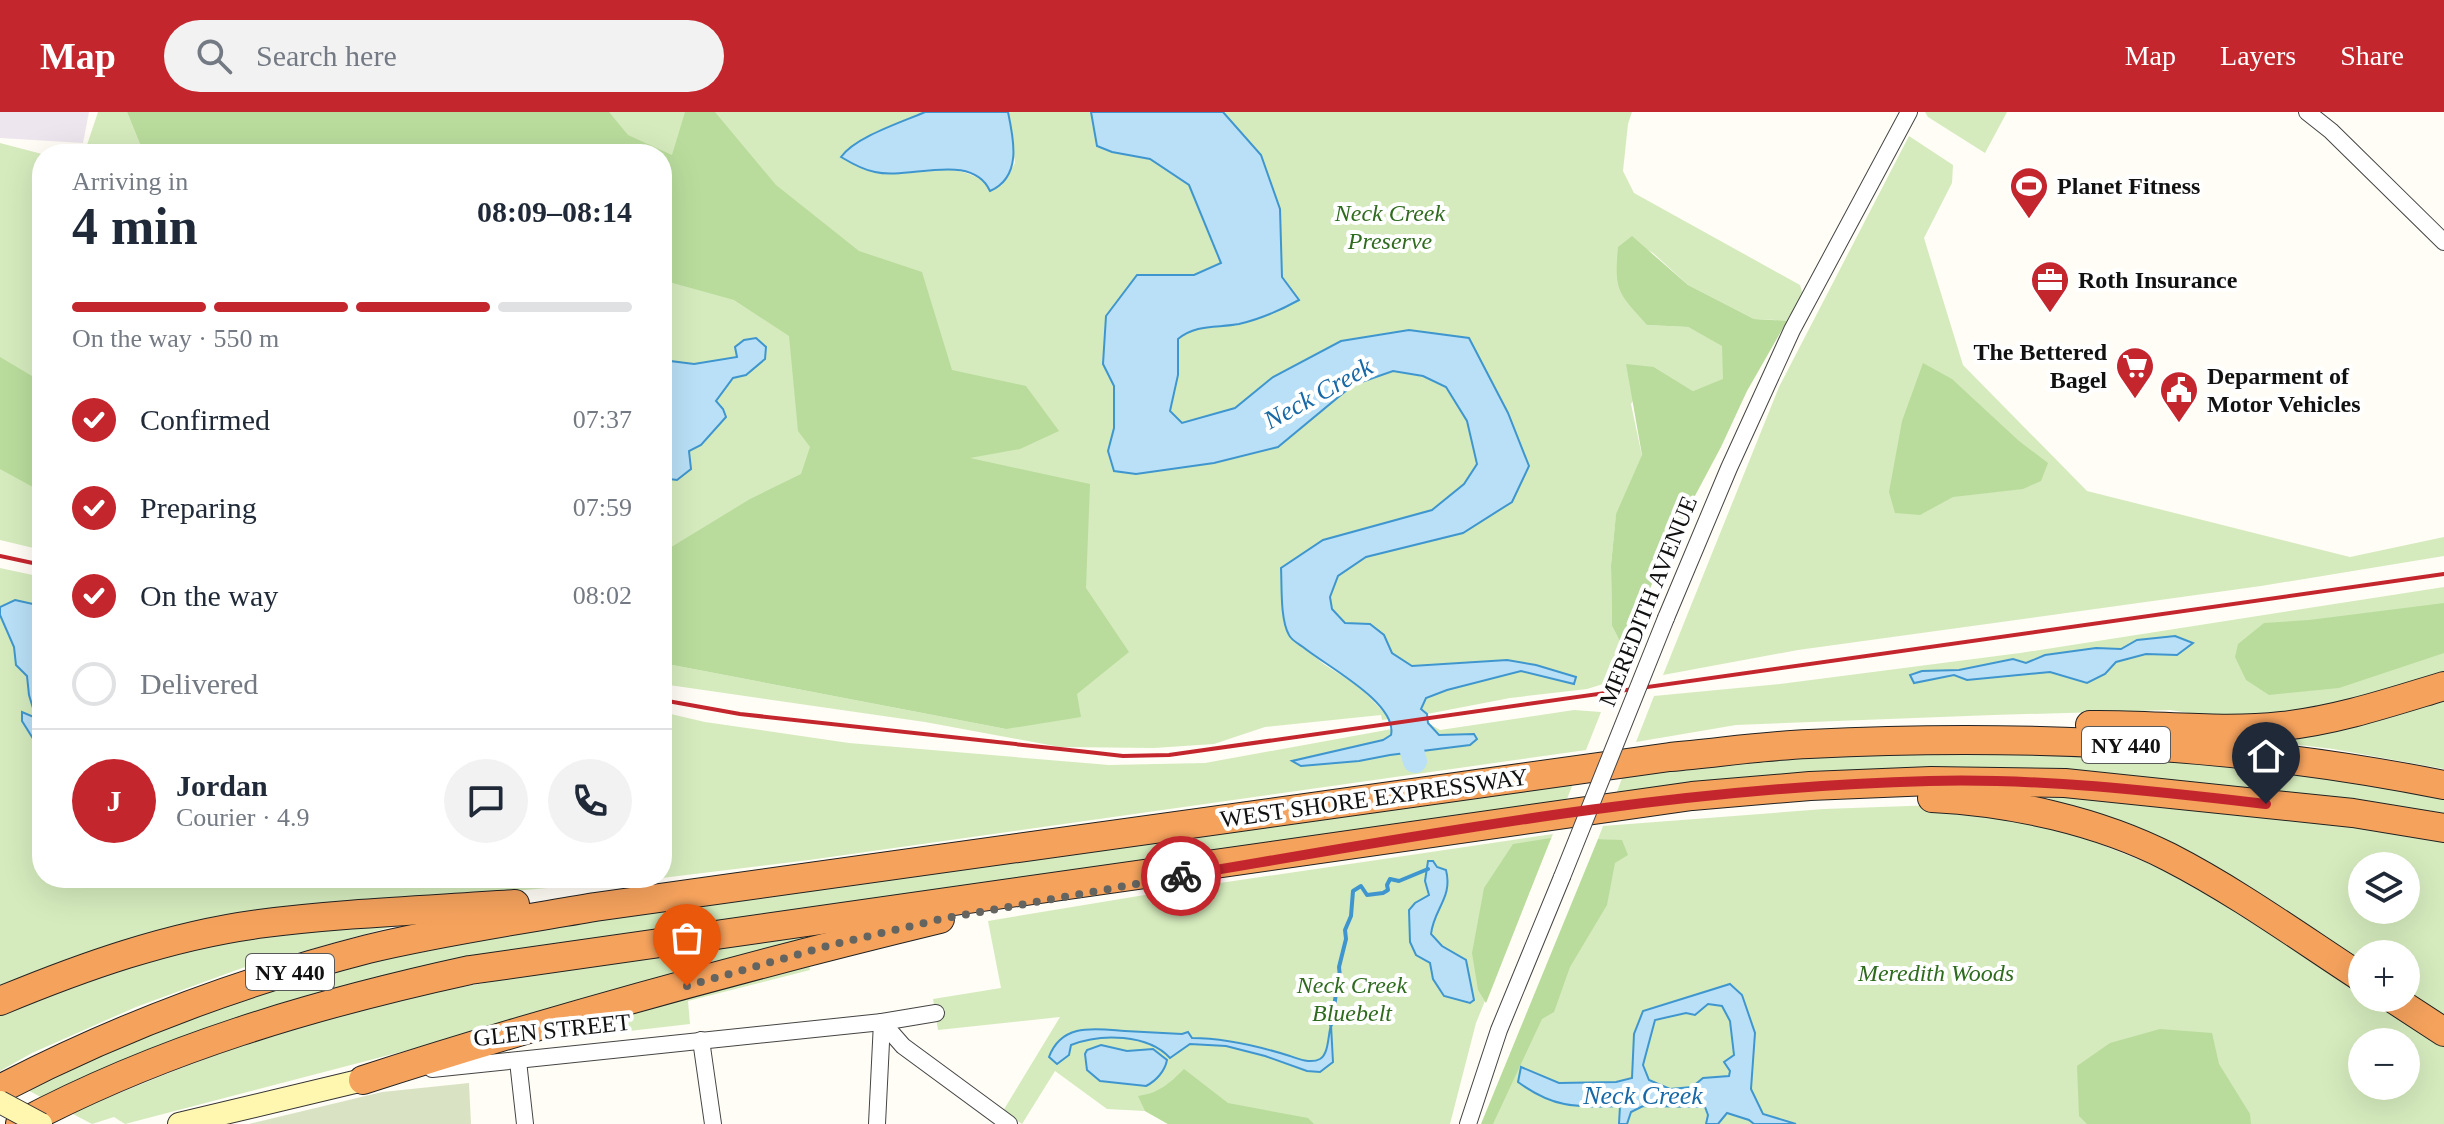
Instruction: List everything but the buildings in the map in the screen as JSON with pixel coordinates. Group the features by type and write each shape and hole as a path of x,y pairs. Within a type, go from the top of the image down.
{"highway":[{"path":"1806,744 1928,730 2105,725 2280,726 2357,712 2444,686"},
{"name":"WEST SHORE EXPRESSWAY","path":"0,1089 152,1018 254,982 458,930 595,907 1670,757 1806,744 1927,740 2061,742 2206,749 2354,767 2444,785"},
{"name":"WEST SHORE EXPRESSWAY","path":"20,1124 63,1101 154,1062 266,1022 380,990 470,970 1692,796 1810,786 1931,781 2065,783 2353,813 2444,828"},
{"path":"1692,796 1876,795 1960,799 2103,829 2195,872 2348,969"},
{"path":"363,1080 456,1050 831,945 941,919 1459,829"},
{"path":"0,1001 102,962 256,925 559,901 595,907"},
{"path":"2413,1012 2444,1032"}],"main road":[{"name":"GLEN STREET","path":"179,1124 363,1080"},
{"path":"0,1102 41,1124"}],"street":[{"name":"MEREDITH AVENUE","path":"1468,1124 1499,1030 1729,468 1792,330 1909,112"},
{"path":"2307,112 2331,131 2444,242"},
{"name":"GLEN STREET","path":"363,1080 427,1069 882,1022 936,1013"},
{"path":"877,1124 882,1022"},
{"path":"882,1022 903,1046 1009,1124"},
{"path":"701,1040 713,1124"},
{"path":"518,1061 525,1124"}],"shaded area":[{"path":"0,112 89,112 83,143 0,138"}],"green space":[{"path":"98,112 127,112 140,144 87,144"},
{"path":"127,112 609,112 628,135 648,144 140,144"},
{"path":"261,112 925,112 877,133 924,172 958,171 1001,186 1015,163 1008,112 1091,112 1097,146 1150,159 1189,185 1221,263 1194,275 1137,275 1103,363 1114,385 1114,428 1108,451 1136,474 1214,463 1278,447 1353,385 1393,371 1423,376 1446,387 1467,421 1477,464 1464,484 1432,510 1323,540 1289,636 1325,665 1360,687 1390,719 1382,720 1381,715 1265,727 1214,744 1154,748 1060,747 925,722 672,685 672,665 1006,729 672,605 672,479 677,479 689,451 725,417 715,401 733,378 746,375 738,357 694,364 672,361 672,144 279,144"},
{"path":"685,112 715,112 776,185 859,251 922,272 952,370 1026,386 1059,431 1020,449 970,458 1090,484 1086,588 1129,652 1077,694 1081,717 1006,729 672,665 672,546 750,499 801,474 810,447 798,431 789,336 734,300 672,283 672,155"},
{"name":"Neck Creek Preserve","path":"1151,112 1632,112 1623,171 1634,193 1800,285 1803,295 1792,313 1792,330 1775,320 1754,319 1688,285 1653,253 1628,239 1647,325 1688,327 1723,346 1723,380 1693,391 1654,367 1631,404 1642,456 1616,515 1611,565 1612,626 1625,651 1613,681 1587,689 1510,698 1427,714 1421,709 1426,698 1521,671 1574,684 1576,677 1521,663 1423,672 1323,616 1322,579 1518,475 1422,340 1271,403 1161,433 1173,324 1267,281"},
{"path":"1925,112 2007,112 1985,153 1928,117"},
{"path":"1909,136 1953,165 1952,183 1924,238 1963,365 2087,491 2350,557 2444,537 2444,556 2261,586 1798,650 1663,675 1779,387"},
{"path":"0,143 32,151 32,548 0,540"},
{"path":"1632,236 1688,285 1754,319 1787,321 1747,391 1664,554 1625,651 1612,626 1611,565 1616,514 1642,455 1626,364 1654,367 1693,391 1723,379 1722,346 1688,327 1647,325 1624,298 1618,283 1618,247"},
{"path":"0,357 32,376 32,487 0,469"},
{"path":"1923,363 1952,379 2019,441 2048,463 2041,481 2023,489 1953,497 1920,515 1895,513 1889,492 1902,421"},
{"path":"0,568 32,575 32,604 15,600 0,607"},
{"path":"2444,587 2444,675 2294,715 2208,716 2170,710 1736,725 1636,742 1654,696 1780,684 2020,653"},
{"path":"2444,603 2444,653 2339,688 2269,695 2246,680 2235,657 2238,644 2264,623"},
{"path":"0,615 14,647 16,665 27,676 32,705 32,717 22,712 22,721 32,736 32,888 547,888 332,907 0,992"},
{"path":"2444,692 2444,769 2333,749 2176,730"},
{"path":"1574,710 1601,712 1586,750 672,877 672,714 849,743 1109,765 1205,763 1392,729 1391,735 1383,740 1293,761 1301,766 1359,761 1470,745 1476,739 1473,734 1439,735 1428,723 1440,730"},
{"path":"2106,750 2444,793 2444,818 2253,789 1616,794 1624,773 1797,752"},
{"path":"1576,776 1565,804 387,979 48,1101 22,1087 222,1002 464,937"},
{"path":"2048,798 2197,804 2444,840 2444,1018 2420,1002 2420,940 2348,940 2348,958"},
{"name":"Meredith Woods","path":"1937,805 2039,820 2193,881 2344,975 2348,979 2348,1012 2390,1012 2415,1028 2348,1028 2348,1100 2420,1100 2420,1032 2444,1047 2444,1124 1487,1124 1613,840 1598,839 1603,826 1824,809"},
{"name":"Neck Creek Bluebelt","path":"1553,834 1476,1023 1450,1124 1168,1124 1145,1111 1107,1109 1055,1071 1022,1124 1003,1111 1060,1017 938,1030 933,999 1001,988 988,921 1193,887"},
{"path":"1551,838 1486,1003 1478,990 1472,953 1484,888 1513,844"},
{"path":"1598,839 1622,840 1628,855 1615,863 1607,905 1570,967 1554,1012 1542,1019 1493,1124 1481,1124"},
{"path":"402,924 242,968 136,1007 32,1053 0,1071 0,1011 116,969 235,936"},
{"path":"842,930 527,1019 125,1124 114,1117 92,1124 71,1113 262,1038 380,1004 495,981"},
{"path":"809,965 810,970 688,1001 690,1024 507,1045"},
{"path":"2160,1029 2212,1033 2219,1064 2250,1114 2251,1124 2087,1124 2079,1116 2077,1066 2110,1043"},
{"path":"1184,1069 1228,1103 1308,1118 1314,1124 1168,1124 1145,1111 1138,1096 1163,1087"},
{"path":"469,1083 471,1124 249,1124 382,1092"}],"water":[{"path":"925,112 1008,112 1013,157 1007,177 1000,185 990,191 981,179 969,172 955,170 875,172 841,157 868,137"},
{"path":"1091,112 1223,112 1261,155 1280,209 1282,277 1299,300 1255,320 1199,329 1178,339 1178,375 1170,411 1182,423 1235,408 1273,377 1341,341 1409,330 1469,338 1508,413 1529,466 1512,502 1463,533 1366,557 1338,576 1330,597 1332,609 1345,623 1370,624 1384,635 1392,653 1412,666 1507,660 1576,677 1574,684 1521,671 1426,698 1421,709 1439,735 1474,734 1477,739 1470,745 1359,761 1301,766 1292,761 1383,740 1391,735 1390,723 1372,698 1290,637 1283,612 1281,568 1323,540 1432,510 1464,484 1477,464 1467,421 1446,387 1423,376 1393,371 1353,385 1278,447 1214,463 1136,474 1114,471 1108,451 1114,428 1114,386 1103,364 1106,316 1137,275 1194,275 1221,263 1189,185 1150,159 1097,146"},
{"path":"756,338 766,347 765,359 746,375 733,378 716,401 726,417 701,445 689,451 691,469 677,480 672,479 672,361 694,364 737,357 735,347 744,340"},
{"path":"15,600 32,604 32,705 27,676 16,665 14,647 0,615 0,607"},
{"path":"2175,636 2193,643 2177,655 2146,654 2116,662 2105,674 2087,683 2050,672 1967,680 1954,675 1914,683 1910,675 1922,671 1959,670 2013,659 2026,663 2045,655 2096,648 2121,649 2137,640"},
{"path":"22,712 32,716 32,737 22,721"},
{"path":"1428,861 1446,870 1447,880 1445,896 1431,934 1442,946 1466,960 1474,1000 1470,1003 1444,996 1433,979 1430,963 1416,955 1410,942 1409,910 1429,895 1425,881"},
{"path":"1730,984 1742,995 1755,1033 1751,1089 1763,1114 1796,1124 1754,1124 1727,1113 1718,1124 1706,1124 1708,1115 1705,1107 1643,1106 1631,1112 1627,1124 1619,1124 1620,1106 1555,1102 1518,1082 1521,1067 1559,1083 1616,1082 1632,1078 1634,1034 1643,1011","holes":["1708,1004 1722,1006 1730,1021 1734,1055 1724,1062 1730,1071 1729,1076 1703,1078 1692,1087 1670,1089 1649,1080 1643,1065 1655,1020 1686,1013 1695,1015"]},
{"path":"1331,1025 1333,1062 1320,1072 1307,1071 1226,1046 1190,1044 1170,1058 1149,1044 1124,1038 1096,1039 1071,1045 1069,1055 1057,1064 1049,1057 1062,1038 1092,1029 1188,1032 1192,1038 1242,1043 1313,1061 1325,1053"},
{"path":"1101,1045 1127,1051 1153,1049 1167,1060 1160,1075 1146,1086 1100,1081 1087,1070 1085,1054 1087,1050"}],"waterway":[{"name":"Neck Creek","path":"1403,721 1415,761"},
{"path":"1331,1025 1336,994 1341,988 1339,967 1346,939 1345,930 1351,916 1353,891 1361,886 1367,895 1383,893 1388,890 1390,879 1399,881 1428,869"}],"railway":[{"path":"0,556 32,563"},
{"path":"672,702 740,714 1123,756 1169,755 2444,574"}],"way so far":[{"path":"687,986 831,945 941,919 1181,876"}],"place":[{"name":"Planet Fitness","path":"2029,220"},
{"name":"Roth Insurance","path":"2050,314"},
{"name":"The Bettered Bagel","path":"2135,400"},
{"name":"Deparment of Motor Vehicles","path":"2179,424"}],"route":[{"path":"1181,876 1571,812 1692,796 1810,786 1931,781 2065,783 2266,804"}]}
